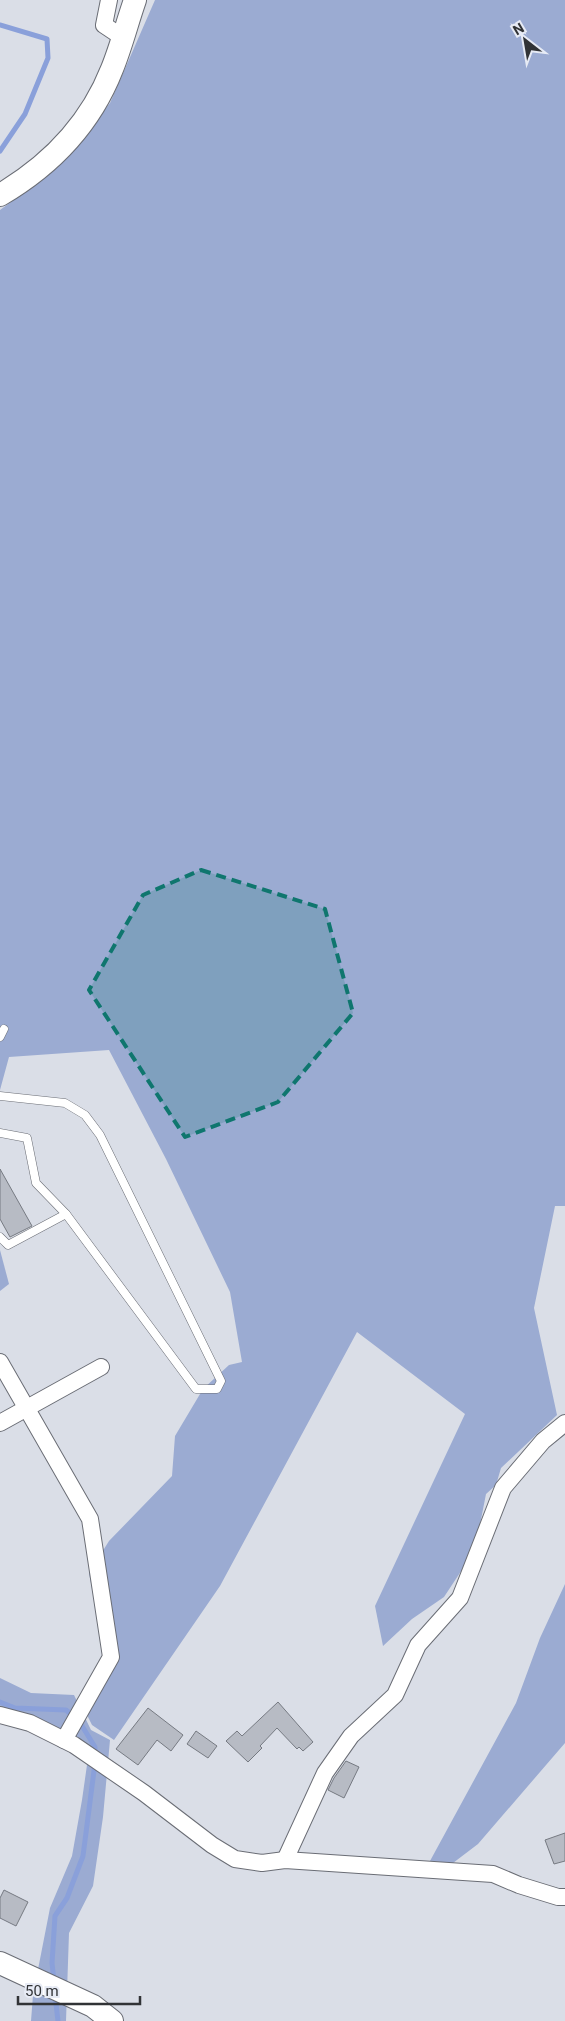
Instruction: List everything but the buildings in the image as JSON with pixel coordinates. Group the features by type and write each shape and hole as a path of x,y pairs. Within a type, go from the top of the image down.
{"street":[{"path":"109,0 104,25 122,37"},
{"path":"0,195 23,181 50,160 75,134 95,103 112,69 135,0"},
{"path":"0,1362 90,1518 111,1657 64,1740"},
{"path":"0,1423 100,1366"},
{"path":"285,1860 325,1773 351,1736 395,1695 418,1646 460,1598 503,1488 543,1441 565,1423"},
{"path":"0,1714 30,1722 64,1740 144,1793 212,1845 235,1859 262,1863 285,1860 493,1874 519,1885 558,1897 565,1897"},
{"path":"0,1963 93,2006 112,2021"}],"lane":[{"path":"0,1037 4,1029"},
{"path":"0,1096 65,1103 85,1115 100,1135 221,1381 218,1389 196,1389 66,1214 36,1183 27,1138 0,1133"},
{"path":"0,1237 8,1245 66,1214"}],"highlighted area":[{"path":"201,870 325,909 353,1013 278,1102 185,1137 89,990 143,895"}],"shaded area":[{"path":"155,0 565,0 565,1206 555,1206 534,1308 557,1415 501,1468 496,1485 486,1494 475,1550 444,1597 412,1619 383,1646 375,1606 465,1414 357,1332 220,1586 114,1740 92,1725 80,1701 105,1656 89,1573 109,1541 172,1476 175,1436 203,1389 229,1365 242,1362 230,1292 166,1159 109,1050 9,1057 0,1090 0,210 57,168 110,103"},
{"path":"0,1250 9,1284 0,1291"},
{"path":"565,1584 565,1743 478,1844 453,1863 430,1861 516,1703 540,1638"},
{"path":"0,1678 31,1693 74,1695 91,1730 110,1740 103,1817 93,1886 69,1933 66,2021 31,2021 33,1995 50,1908 72,1856 87,1765 80,1744 0,1709"}],"waterway":[{"path":"0,25 47,39 48,58 25,114 0,151"},
{"path":"0,1702 15,1708 66,1710 79,1721 95,1747 95,1754"},
{"path":"54,1981 52,1963 55,1916 67,1898 83,1856 95,1763"},
{"path":"55,1995 58,2021"}]}
